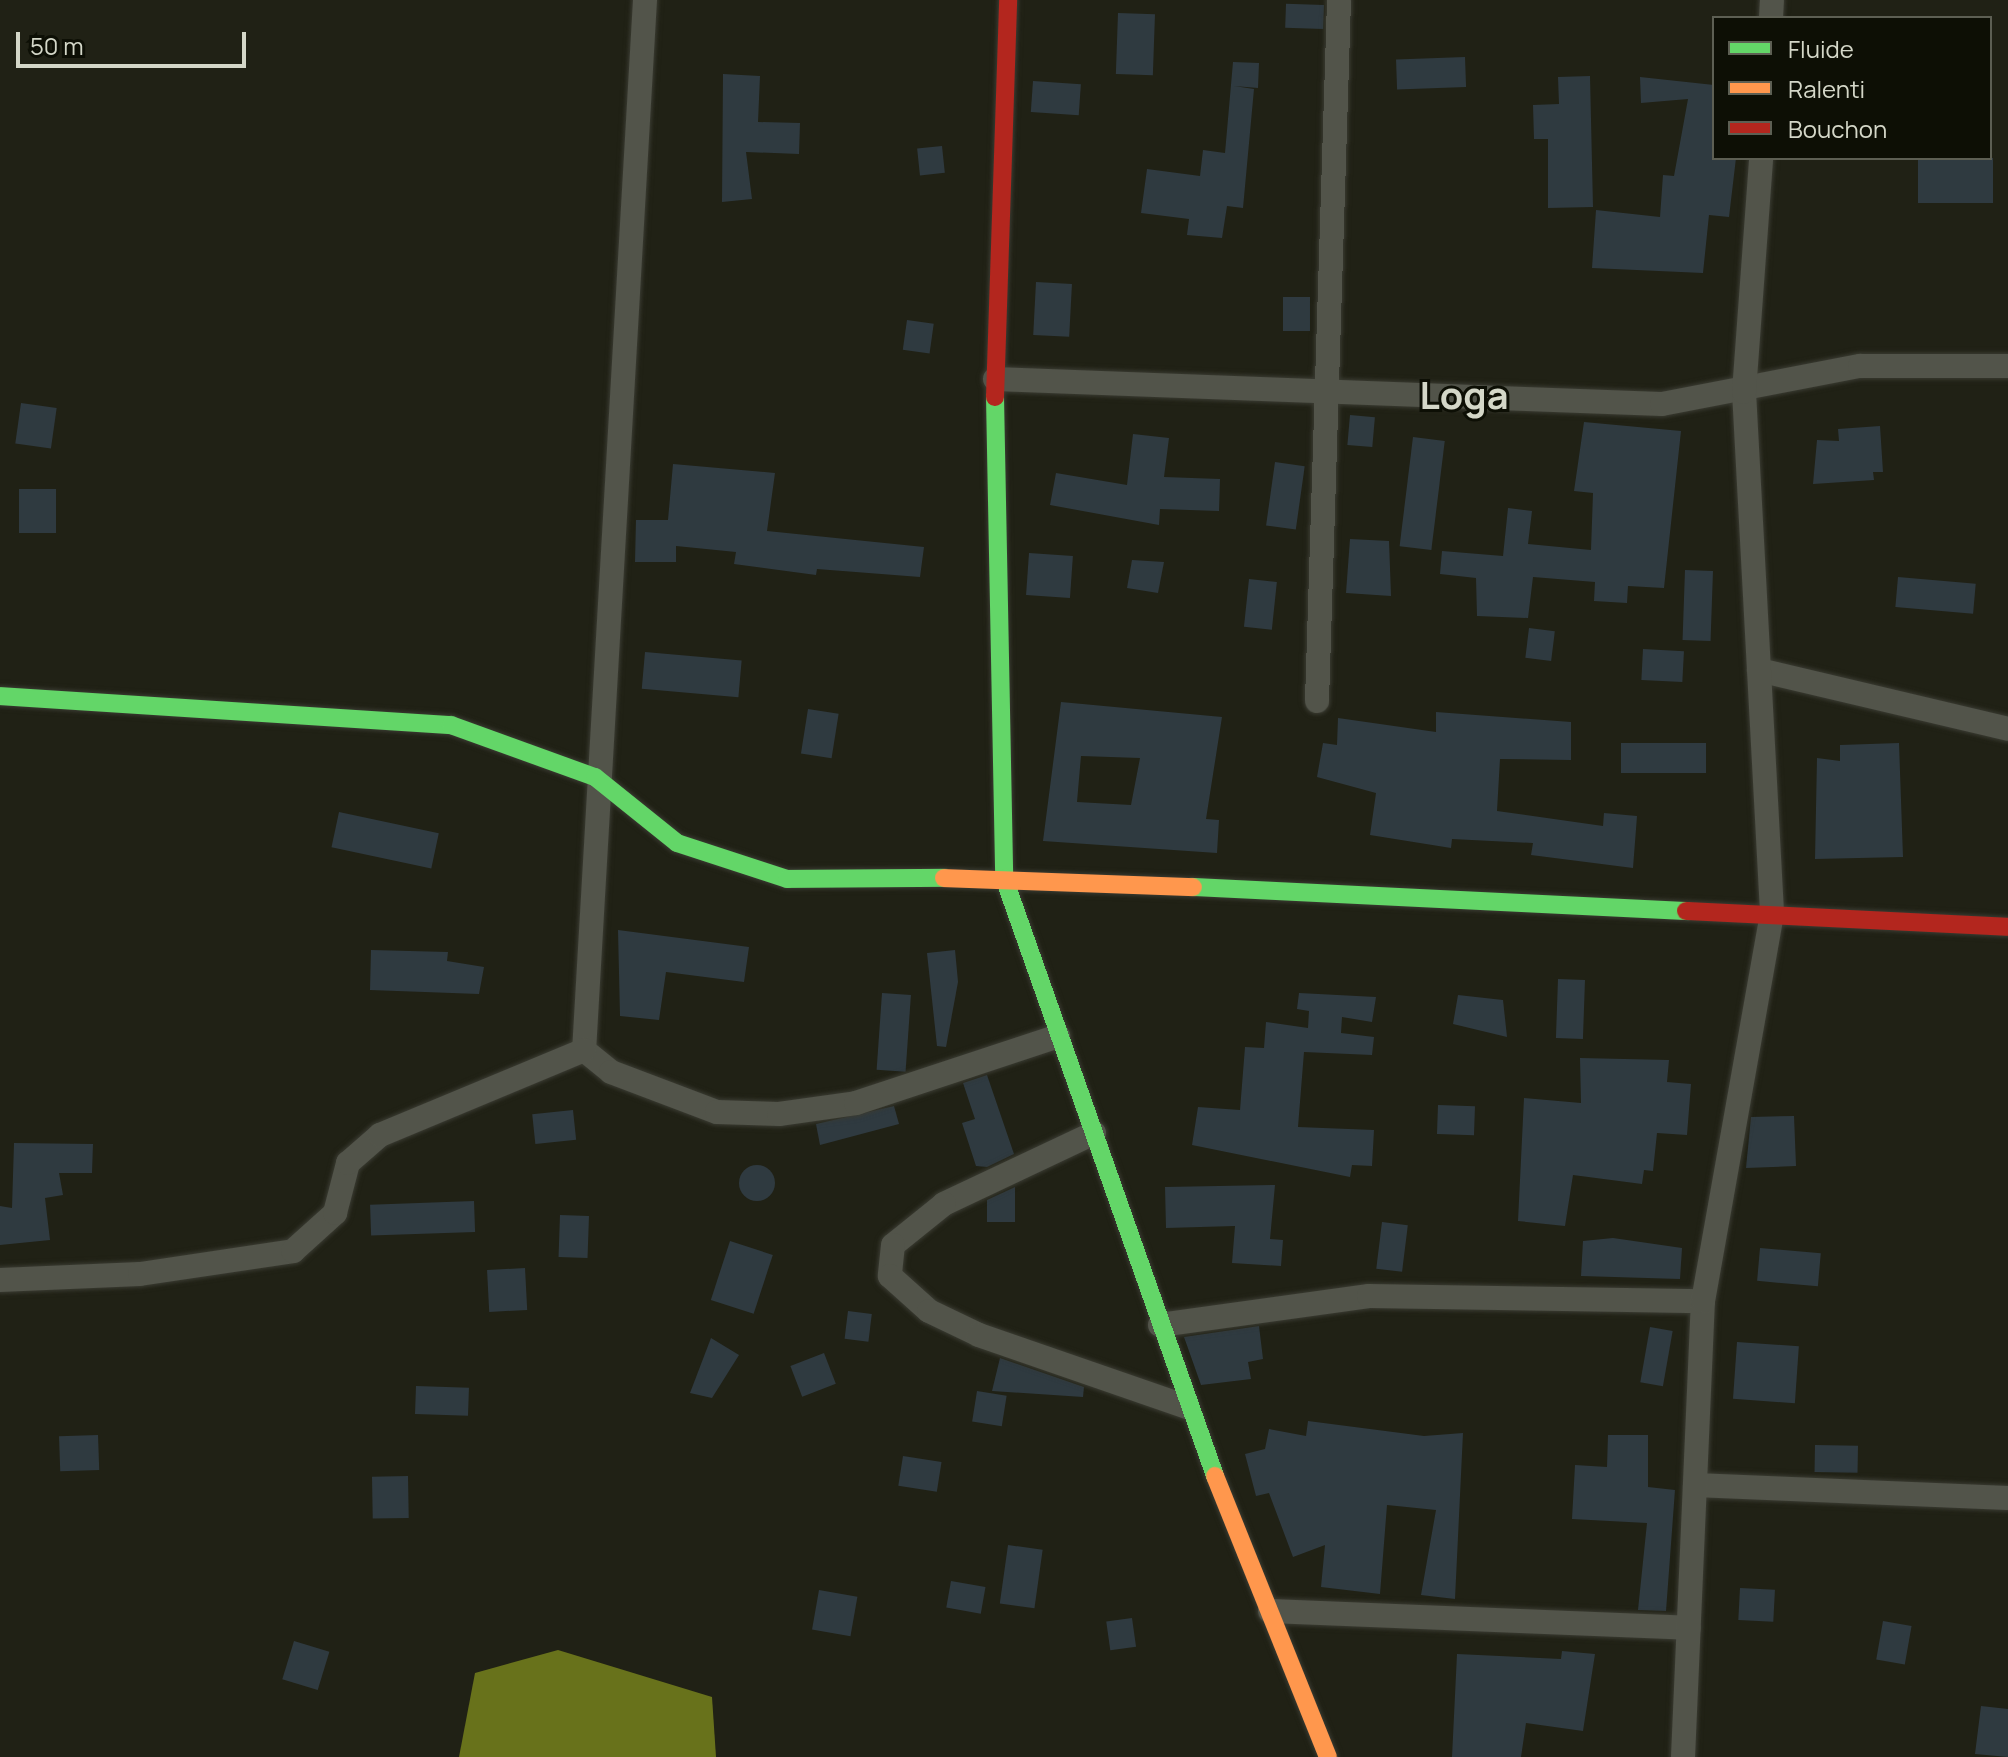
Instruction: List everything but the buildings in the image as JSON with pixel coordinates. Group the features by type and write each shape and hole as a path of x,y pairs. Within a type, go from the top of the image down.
{"street":[{"path":"584,1050 595,777 645,0"},
{"path":"1008,0 995,379 1004,878 1187,1407 1328,1757"},
{"path":"1317,701 1339,0"},
{"path":"1683,1757 1703,1301 1772,912 1744,392 1761,160"},
{"path":"995,379 1326,389 1662,404 1744,392 1860,366 2008,366"},
{"path":"1759,670 2008,729"},
{"path":"0,696 451,725 595,777 677,843 787,879 1004,878 1772,912 2008,927"},
{"path":"584,1050 611,1072 717,1112 779,1114 856,1103 1058,1036"},
{"path":"0,1280 140,1274 293,1251 335,1213 348,1163 380,1135 584,1050"},
{"path":"1094,1133 944,1204 893,1245 890,1276 929,1311 979,1335 1187,1407"},
{"path":"1160,1325 1369,1296 1703,1301"},
{"path":"1695,1485 2008,1498"},
{"path":"1270,1611 1689,1628"}],"shaded area":[{"path":"558,1650 712,1697 716,1757 459,1757 475,1673"}],"traffic: fast":[{"path":"995,397 1004,878 1215,1476"},
{"path":"0,696 451,725 595,777 677,843 787,879 944,878"},
{"path":"1193,887 1686,911"}],"traffic: slow":[{"path":"944,878 1193,887"},
{"path":"1215,1476 1328,1757"}],"traffic: jam":[{"path":"995,397 1008,0"},
{"path":"1686,911 2008,927"}],"district":[{"name":"Loga","path":"1464,395"}]}
